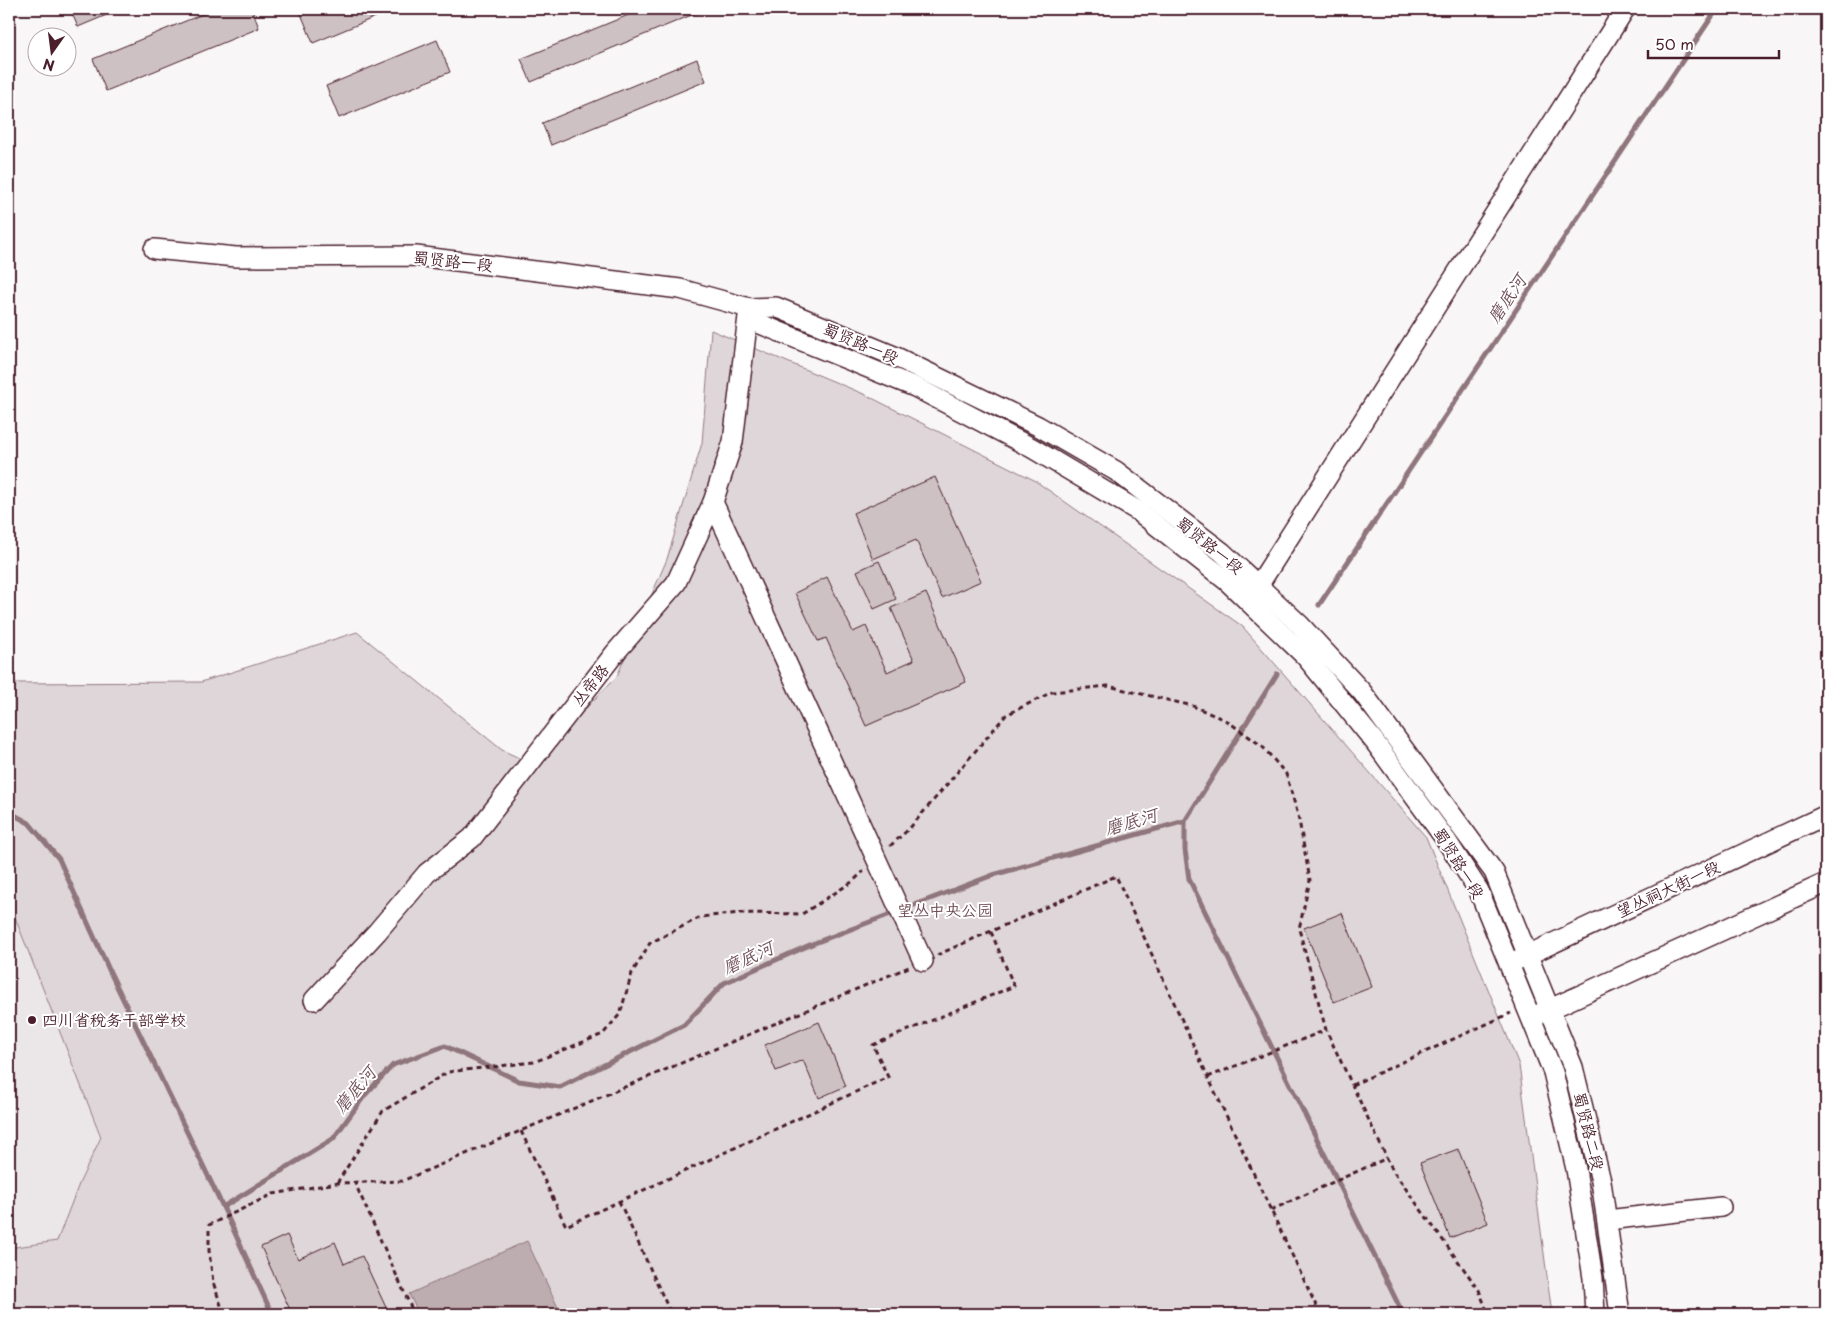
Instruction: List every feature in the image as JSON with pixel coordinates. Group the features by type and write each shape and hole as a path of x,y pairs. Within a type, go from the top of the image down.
{"street":[{"path":"1258,586 1625,9"},
{"name":"蜀贤路一段","path":"154,249 236,256 416,256 680,289 749,308 776,307 894,356 1038,426 1116,471 1222,552 1300,625 1362,692 1494,872 1518,959"},
{"name":"蜀贤路一段","path":"749,308 758,323 915,387 1032,448 1138,511 1227,581 1306,657 1374,741 1446,840 1479,891 1518,959"},
{"name":"丛帝路","path":"314,1000 377,932 426,873 472,838 615,653 676,582 713,502 733,442 749,308"},
{"path":"713,502 923,961"},
{"name":"望丛祠大街一段","path":"1518,959 1826,814"},
{"path":"1535,1011 1826,883"},
{"name":"蜀贤路二段","path":"1518,959 1553,1072 1576,1169 1593,1278 1595,1314"},
{"name":"蜀贤路二段","path":"1535,1011 1573,1067 1601,1181 1620,1314"},
{"path":"1607,1220 1721,1206"}],"path":[{"path":"1227,721 1262,746 1286,774 1298,815 1310,880 1299,929 1326,1030 1393,1170 1479,1290 1488,1314"},
{"path":"224,1314 213,1282 209,1251 209,1226 220,1220 273,1194 354,1181 402,1181 991,932 1116,876 1320,1314"},
{"path":"521,1131 566,1226 888,1077 873,1045 1014,986 991,932"},
{"path":"1352,1085 1535,1011"},
{"path":"1208,1077 1326,1030"},
{"path":"337,1183 383,1111 448,1072 500,1065"},
{"path":"1271,1210 1387,1158"},
{"path":"354,1181 414,1314"},
{"path":"619,1201 671,1314"}],"shaded area":[{"name":"四川省税务干部学校","path":"9,902 101,1137 79,1184 57,1241 9,1248"},
{"path":"527,1241 561,1314 419,1314 409,1294"}],"green space":[{"name":"望丛中央公园","path":"711,330 866,395 1034,480 1242,626 1426,837 1519,1065 1552,1314 9,1314 9,1248 57,1241 79,1184 101,1137 9,902 9,683 201,682 357,632 502,750 532,764 617,676 667,559 702,443"}],"building":[{"path":"70,9 121,9 78,27"},
{"path":"215,9 252,9 259,28 106,91 93,59"},
{"path":"299,9 395,9 313,43"},
{"path":"643,9 706,9 531,82 521,59"},
{"path":"437,40 450,72 339,118 326,86"},
{"path":"697,59 706,81 551,145 542,123"},
{"path":"935,477 981,581 942,598 916,540 873,559 853,513"},
{"path":"879,561 896,599 874,609 857,571"},
{"path":"827,577 853,632 866,626 887,672 914,660 891,608 926,593 966,682 866,726 826,638 818,641 795,593"},
{"path":"1342,913 1372,987 1334,1002 1304,928"},
{"path":"819,1022 846,1086 819,1098 803,1060 776,1071 765,1045"},
{"path":"1458,1149 1488,1223 1450,1238 1420,1163"},
{"path":"287,1235 298,1259 335,1242 344,1264 362,1256 389,1314 292,1314 261,1247"}],"waterway":[{"name":"磨底河","path":"1319,605 1717,9"},
{"name":"磨底河","path":"272,1314 223,1207 333,1139 365,1095 393,1065 445,1046 519,1081 560,1087 684,1025 724,983 812,944 993,875 1185,821 1277,674"},
{"name":"磨底河","path":"9,812 29,823 59,859 110,972 223,1207"},
{"path":"1185,821 1185,850 1189,879 1403,1314"}],"place":[{"name":"四川省税务干部学校","path":"32,1020"}]}
